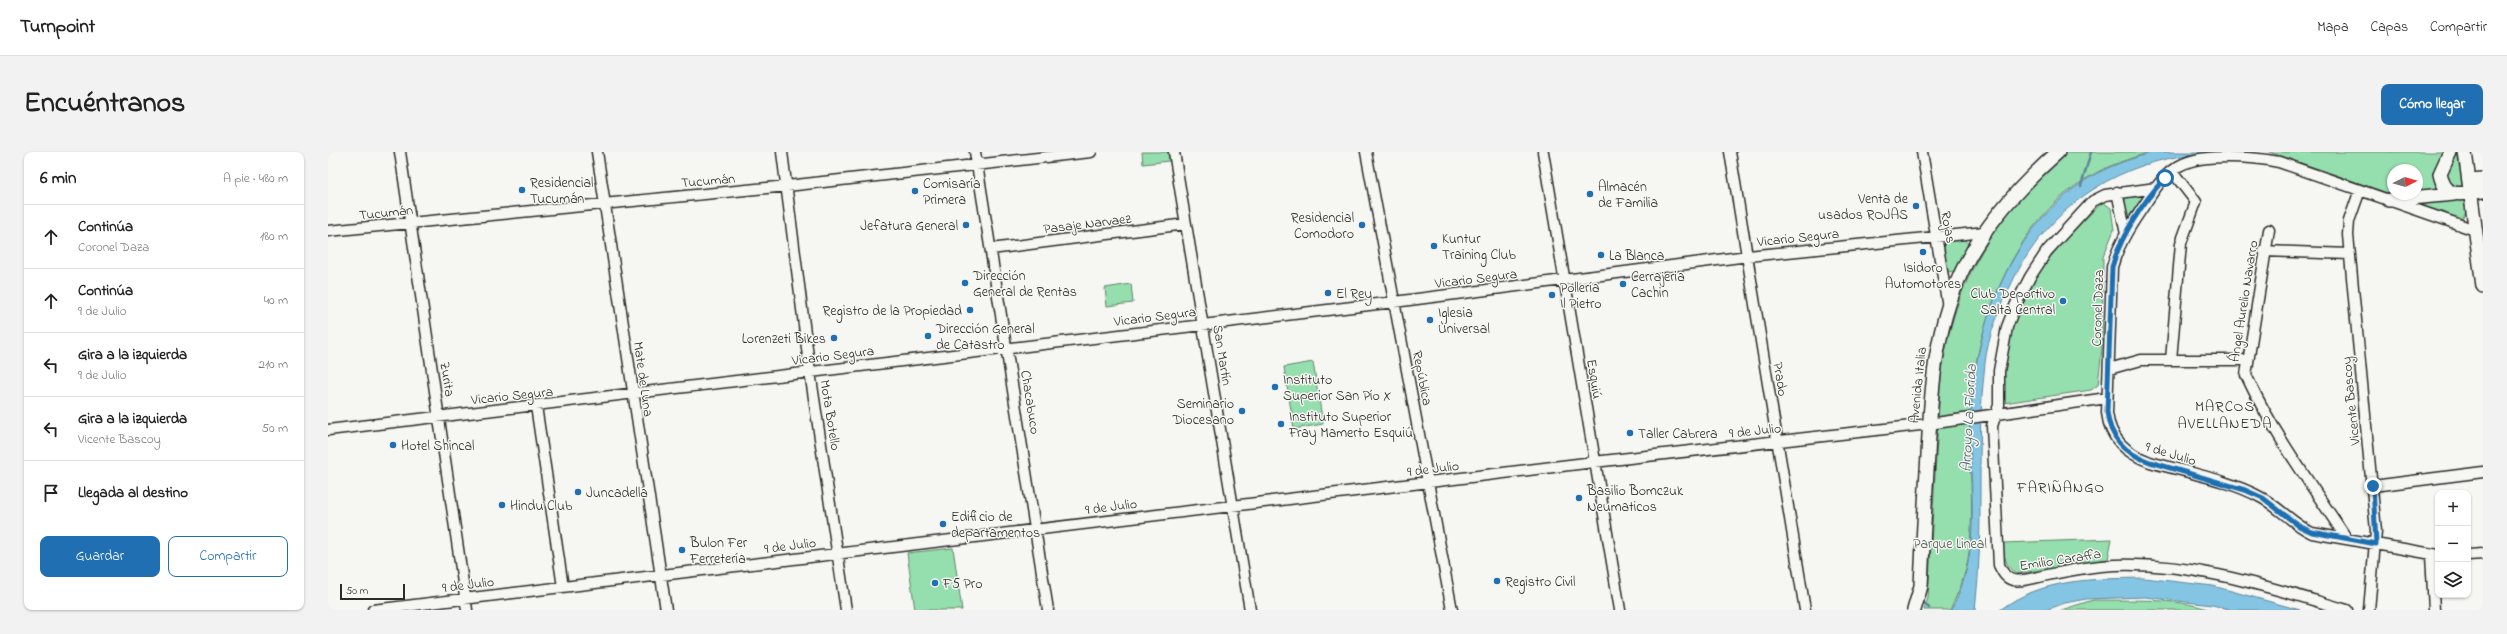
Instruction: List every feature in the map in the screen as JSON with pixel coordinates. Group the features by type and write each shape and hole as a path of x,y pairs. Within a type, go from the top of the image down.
{"main road":[{"name":"Avenida Italia","path":"1914,610 1921,586 1929,424 1934,364 1948,307 1967,261 1985,232 2022,186 2058,152"},
{"path":"2450,152 2440,174 2445,188 2454,194"},
{"path":"2465,152 2474,188 2475,230 2483,286"},
{"path":"2423,197 2454,194 2474,188 2483,179"}],"street":[{"name":"Zurita","path":"400,152 467,610"},
{"name":"Mate de Luna","path":"597,152 632,395 666,610"},
{"name":"Mota Botello","path":"782,152 810,372 846,610"},
{"name":"Chacabuco","path":"975,152 1008,348 1048,610"},
{"name":"Tucumán","path":"328,231 787,186 977,166 1091,152"},
{"name":"San Martín","path":"1174,152 1204,325 1250,610"},
{"name":"República","path":"1366,152 1452,610"},
{"name":"Esquiú","path":"1543,152 1620,610"},
{"name":"Prado","path":"1730,152 1805,610"},
{"name":"Rojas","path":"1922,152 1948,307"},
{"name":"Coronel Daza","path":"2108,398 2112,267 2116,251 2156,188 2181,164 2204,159 2263,159 2299,167 2387,199"},
{"path":"2171,360 2181,244 2196,202 2172,171"},
{"name":"Emilio Caraffa","path":"2156,188 2117,192 2105,195 2093,201 2051,246 2030,277 2015,306 2008,327 1999,371 1999,405 1989,416 1992,433 1999,565 2004,575 2012,580 2026,580 2086,568 2115,565 2184,568 2237,578 2347,610"},
{"name":"Vicente Bascoy","path":"2360,190 2349,221 2349,254 2373,486 2376,544 2369,610"},
{"path":"2117,192 2126,234"},
{"name":"Coronel Daza","path":"2389,200 2475,230"},
{"name":"Pasaje Narvaez","path":"991,249 1186,224"},
{"name":"Ángel Aurelio Navarro","path":"2269,230 2264,251 2246,374 2255,395 2347,539"},
{"name":"Vicario Segura","path":"328,430 439,416 632,395 810,372 1394,302 1748,256 1985,232"},
{"path":"2264,251 2349,254"},
{"path":"2109,369 2141,360 2247,360"},
{"name":"9 de Julio","path":"373,610 1594,462 1929,424 2108,398 2108,423 2122,447 2136,457 2245,490 2263,498 2299,526 2312,532 2434,555"},
{"path":"536,406 563,587"},
{"path":"2373,486 2483,472"},
{"path":"2471,554 2483,554"},
{"path":"2434,555 2434,610"}],"green space":[{"path":"1142,152 1168,152 1169,161 1143,164"},
{"name":"Parque Lineal","path":"2067,152 2150,152 2104,169 2089,177 2062,197 2039,221 2019,249 2002,279 1980,345 1973,379 1969,431 1971,518 1968,560 1962,583 1950,610 1924,610 1928,598 1940,387 1945,350 1954,317 1965,285 1979,256 1996,229 2040,177"},
{"path":"2269,152 2445,152 2436,172 2437,182 2444,193 2423,194 2423,164 2387,164 2387,193"},
{"path":"2455,152 2458,152 2463,188 2454,188 2447,181 2447,168"},
{"path":"2129,195 2146,195 2128,217 2125,214 2125,198"},
{"path":"2464,199 2466,212 2463,218 2457,219 2410,202"},
{"name":"Club Deportivo Salta Central","path":"2103,202 2111,208 2114,230 2103,257 2102,348 2098,385 2091,390 2004,403 2005,370 2009,341 2017,315 2028,290 2042,268 2060,246"},
{"path":"1966,239 1968,245 1954,271 1948,272 1946,270 1944,242"},
{"path":"1131,284 1133,303 1107,306 1105,288"},
{"path":"1313,362 1323,424 1294,429 1284,367"},
{"path":"2112,539 2108,559 2016,574 2007,564 2003,543"},
{"name":"F5 Pro","path":"953,548 962,610 915,610 907,553"},
{"path":"2093,600 2168,601 2210,610 2061,610"}],"water":[{"path":"2153,152 2216,152 2176,157 2144,165 2119,175 2095,188 2054,222 2037,242 2022,264 1997,316 1986,353 1982,394 1978,579 1975,610 1951,610 1960,591 1969,559 1972,517 1970,431 1974,377 1990,311 2003,280 2019,250 2038,223 2062,198 2096,174 2120,163"},
{"path":"2144,578 2213,586 2300,610 2233,610 2212,605 2145,597 2086,599 2065,603 2046,610 2000,610 2016,599 2033,592 2069,582"}],"waterway":[{"path":"2081,186 2091,152"},
{"path":"1922,601 1929,608"}],"place":[{"name":"Residencial Tucumán","path":"522,190"},
{"name":"Comisaría Primera","path":"915,191"},
{"name":"Almacén de Familia","path":"1590,194"},
{"name":"Venta de usados ROJAS","path":"1916,206"},
{"name":"Jefatura General","path":"966,225"},
{"name":"Residencial Comodoro","path":"1362,225"},
{"name":"Kuntur Training Club","path":"1434,246"},
{"name":"Isidoro Automotores","path":"1923,252"},
{"name":"La Blanca","path":"1601,255"},
{"name":"Dirección General de Rentas","path":"965,283"},
{"name":"Cerrajeria Cachin","path":"1623,284"},
{"name":"El Rey","path":"1328,293"},
{"name":"Pollería Il Pietro","path":"1552,295"},
{"name":"Club Deportivo Salta Central","path":"2063,301"},
{"name":"Registro de la Propiedad","path":"970,310"},
{"name":"Iglesia Universal","path":"1430,320"},
{"name":"Dirección General de Catastro","path":"928,336"},
{"name":"Lorenzeti Bikes","path":"834,338"},
{"name":"Instituto Superior San Pío X","path":"1275,387"},
{"name":"Seminario Diocesano","path":"1242,411"},
{"name":"Instituto Superior Fray Mamerto Esquiú","path":"1281,424"},
{"name":"Taller Cabrera","path":"1630,433"},
{"name":"Hotel Shincal","path":"393,445"},
{"name":"Juncadella","path":"578,492"},
{"name":"Basilio Bomczuk Neumaticos","path":"1579,498"},
{"name":"Hindu Club","path":"502,505"},
{"name":"Edificio de departamentos","path":"943,524"},
{"name":"Bulon Fer Ferretería","path":"682,550"},
{"name":"Registro Civil","path":"1497,581"},
{"name":"F5 Pro","path":"935,583"}],"district":[{"name":"MARCOS AVELLANEDA","path":"2225,414"},
{"name":"FARIÑANGO","path":"2061,487"}],"route":[{"path":"2165,178 2156,188 2126,234 2116,251 2112,267 2107,412 2108,423 2115,437 2122,447 2136,457 2245,490 2263,498 2299,526 2312,532 2376,544 2373,486"}],"water label":[{"name":"Arroyo La Florida","path":"1968,418"}]}
